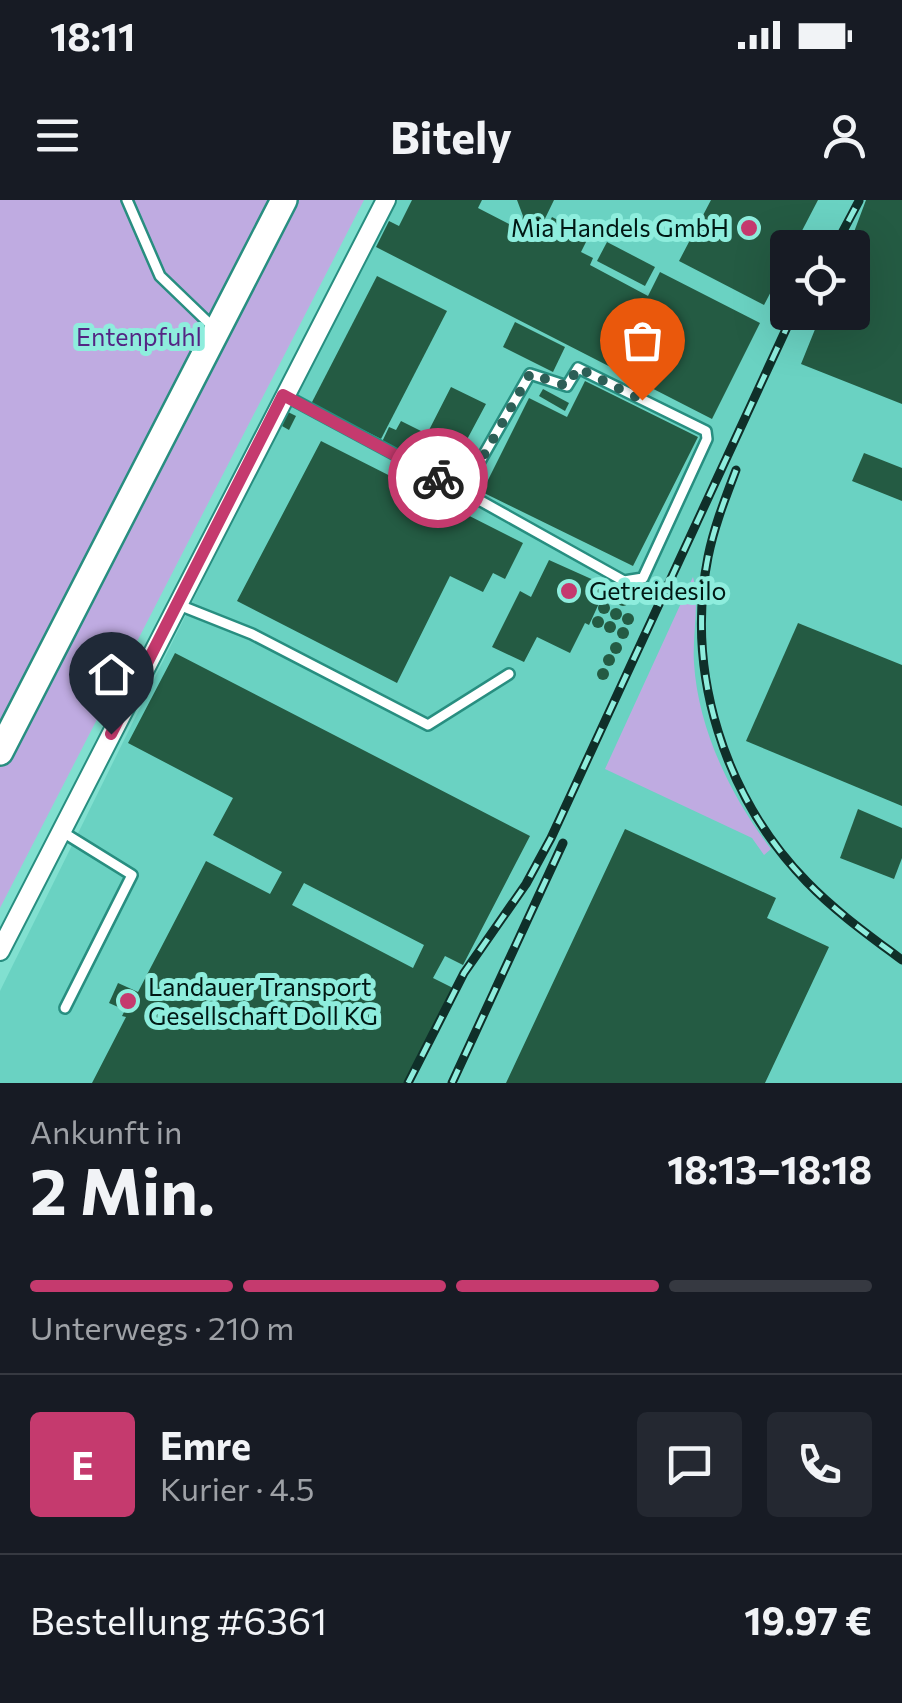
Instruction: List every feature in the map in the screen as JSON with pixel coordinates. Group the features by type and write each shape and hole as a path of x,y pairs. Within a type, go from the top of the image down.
{"main road":[{"path":"0,752 284,200"}],"street":[{"path":"0,951 386,200"}],"lane":[{"path":"127,200 160,276 217,331"},
{"path":"283,395 624,580 643,578 707,440 706,431 578,368 567,386 530,374 463,492"},
{"path":"177,604 252,634 428,725 509,674"},
{"path":"61,831 132,874 65,1008"}],"shaded area":[{"path":"391,200 902,200 902,1083 0,1083 0,991"}],"green space":[{"name":"Entenpfuhl","path":"0,200 364,200 0,908"},
{"path":"693,577 694,663 702,713 730,785 771,849 764,855 752,838 605,769"}],"building":[{"path":"412,200 482,200 478,208 540,240 552,217 589,236 581,252 593,258 590,265 648,296 660,272 760,323 712,419 376,247 389,221 399,226"},
{"path":"517,200 554,200 539,231 522,222"},
{"path":"711,200 818,200 802,230 770,230 770,294 764,305 679,261"},
{"path":"866,200 902,200 902,404 801,364 815,330 870,330 870,230 855,230"},
{"path":"607,242 655,267 645,286 597,261"},
{"path":"377,276 447,311 381,439 311,404"},
{"path":"515,322 565,347 553,372 503,347"},
{"path":"585,381 698,437 633,566 482,492 529,398 567,417"},
{"path":"451,387 486,404 448,475 382,442 389,427 396,430 401,421 427,434"},
{"path":"543,389 569,403 565,411 539,396"},
{"path":"288,412 296,416 289,430 282,426"},
{"path":"321,441 523,543 505,579 493,573 483,592 450,576 397,683 237,601"},
{"path":"864,453 902,468 902,501 852,481"},
{"path":"549,560 607,586 589,625 585,623 570,653 537,637 524,662 492,647 520,591 531,597"},
{"path":"611,588 617,594 611,600 605,594"},
{"path":"623,594 629,600 623,606 617,600"},
{"path":"604,602 610,608 604,614 598,608"},
{"path":"616,608 622,614 616,620 610,614"},
{"path":"628,613 634,619 628,625 622,619"},
{"path":"598,616 604,622 598,628 592,622"},
{"path":"610,621 616,627 610,633 604,627"},
{"path":"798,623 902,665 902,806 746,741"},
{"path":"623,627 629,633 623,639 617,633"},
{"path":"616,642 622,648 616,654 610,648"},
{"path":"175,653 530,836 463,965 445,956 433,978 455,989 407,1083 92,1083 126,1017 122,1016 125,1010 109,1003 118,983 138,992 206,861 270,894 282,872 213,835 233,798 128,743","holes":["304,883 424,945 413,968 292,905"]},
{"path":"609,654 615,660 609,666 603,660"},
{"path":"603,668 609,674 603,680 597,674"},
{"path":"858,809 902,828 902,858 894,879 840,858"},
{"path":"625,829 776,898 767,918 829,947 765,1083 506,1083"}],"railway":[{"path":"844,230 859,201"},
{"path":"408,1083 464,973 526,884 551,838 786,330"},
{"path":"736,470 710,546 702,601 702,645 718,731 734,773 778,849 830,903 902,960"},
{"path":"452,1083 563,843"}],"way so far":[{"path":"438,478 463,492 530,374 567,386 578,368 642,400"}],"place":[{"name":"Mia Handels GmbH","path":"749,228"},
{"name":"Getreidesilo","path":"569,591"},
{"name":"Landauer Transport Gesellschaft Doll KG","path":"128,1001"}],"route":[{"path":"111,734 283,395 438,478"}]}
